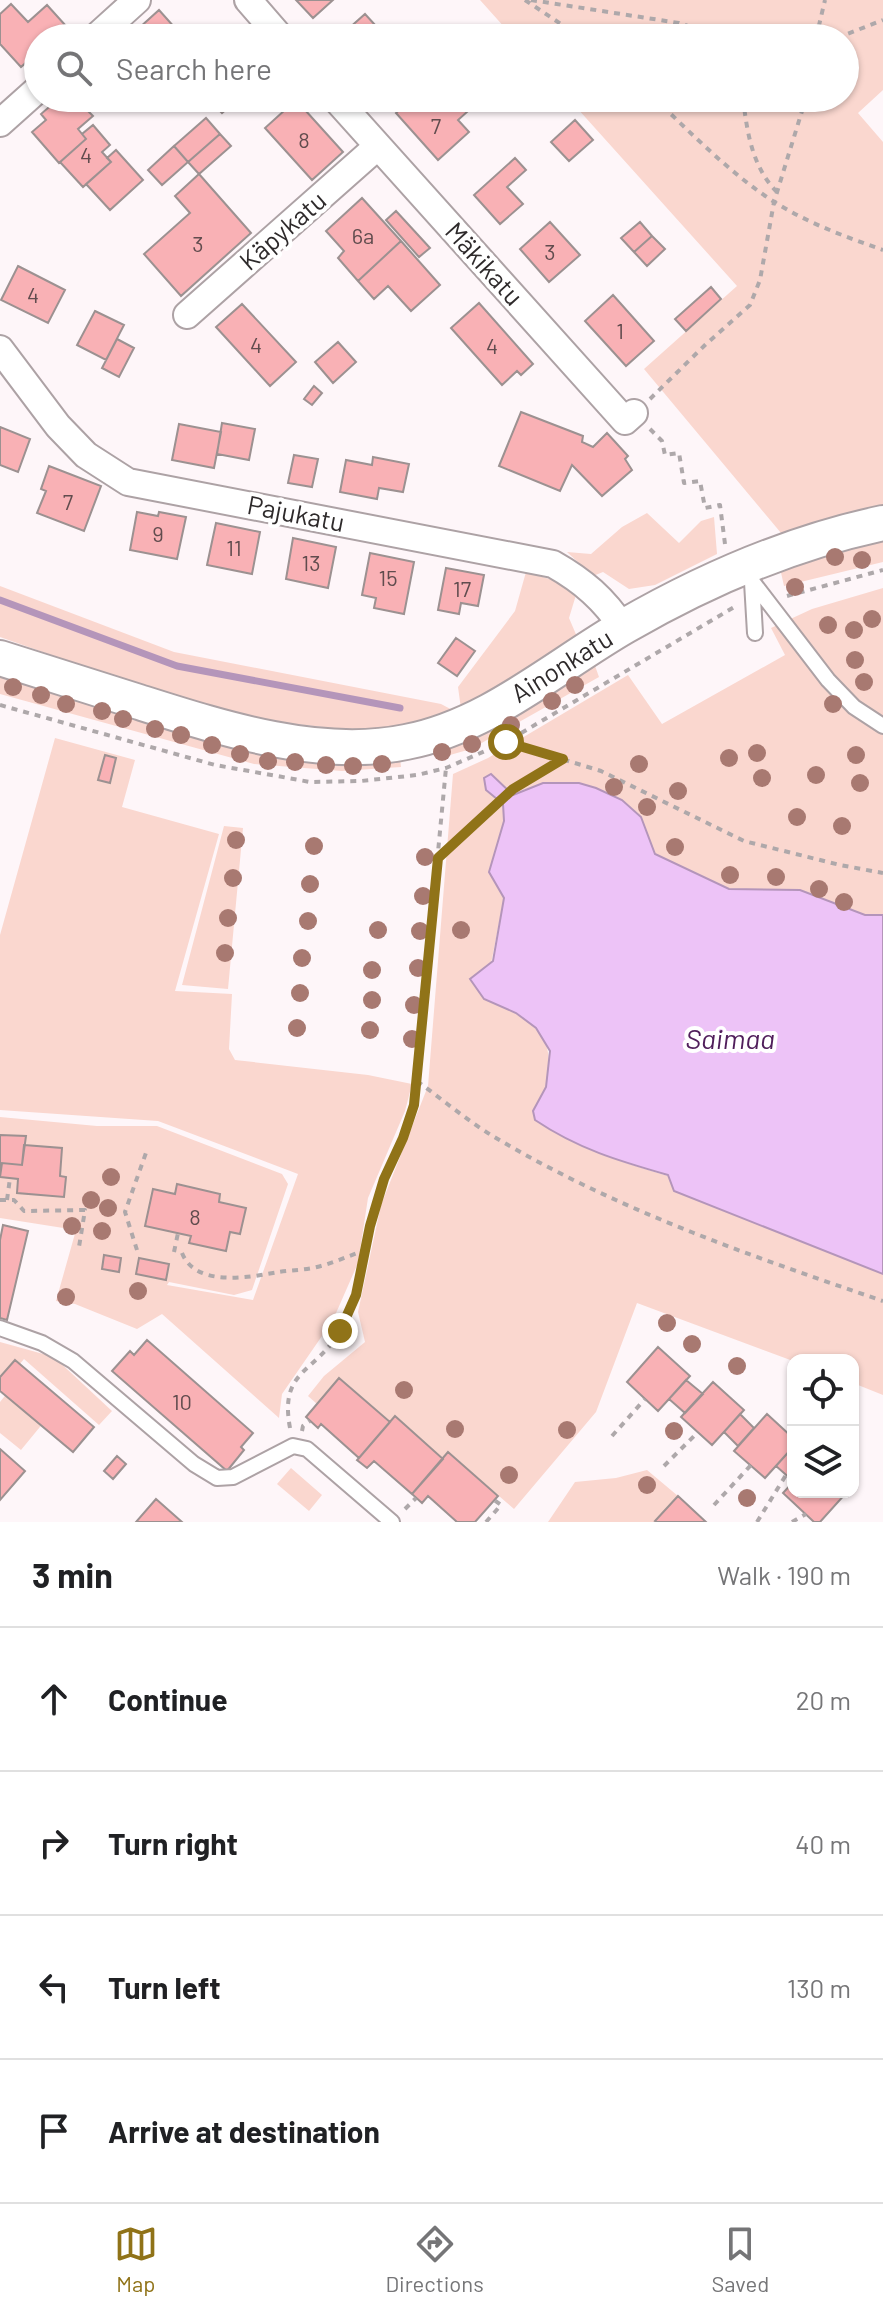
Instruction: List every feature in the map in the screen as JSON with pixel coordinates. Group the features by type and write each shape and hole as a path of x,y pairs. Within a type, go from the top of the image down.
{"street":[{"path":"110,24 137,0"},
{"path":"248,0 269,24"},
{"path":"0,123 24,102"},
{"name":"Mäkikatu","path":"348,112 625,421 634,413"},
{"name":"Käpykatu","path":"187,315 378,146"},
{"name":"Pajukatu","path":"0,349 58,426 86,455 128,482 553,564 589,586 623,628"},
{"name":"Ainonkatu","path":"0,658 222,728 300,742 358,746 404,743 471,720 505,702 672,600 747,575 844,531 883,523"}],"lane":[{"path":"747,575 755,633"},
{"path":"747,575 828,680 854,707 883,726"},
{"path":"0,1328 42,1343 73,1361 194,1464 217,1478 233,1477 293,1446 307,1449 392,1522"}],"path":[{"path":"528,0 682,24"},
{"path":"528,0 562,24"},
{"path":"819,24 825,0"},
{"path":"859,29 883,20"},
{"path":"669,112 706,147 774,202 828,231 883,250"},
{"path":"745,112 748,133 762,177 777,192"},
{"path":"725,538 720,505 705,508 700,481 684,483 679,453 665,455 662,441 634,413 750,305 760,280 774,202 802,112"},
{"path":"506,742 601,771 744,841 883,873"},
{"path":"438,858 494,804 563,759"},
{"path":"293,1446 286,1406 290,1388 326,1351 340,1331 356,1295 384,1179 414,1105 446,768"},
{"path":"417,1081 495,1137 626,1206 883,1301"},
{"path":"137,1250 125,1212 147,1150"},
{"path":"7,1200 10,1178"},
{"path":"0,1200 14,1200 24,1211 85,1210 79,1247"},
{"path":"174,1252 178,1233"},
{"path":"182,1253 186,1263 198,1270 220,1277 246,1279 316,1268 365,1250"},
{"path":"612,1436 645,1399"},
{"path":"664,1466 698,1432"},
{"path":"714,1505 751,1465"},
{"path":"757,1522 786,1475"},
{"path":"486,1522 501,1505 494,1500"},
{"path":"792,1522 806,1514"}],"shaded area":[{"path":"480,0 883,0 883,90 858,113 883,142 883,510 781,533 644,369 737,286 581,112 859,112 859,24 501,24"},
{"path":"647,513 679,543 701,521 714,517 717,554 655,585 629,589 603,572 593,576 567,552 591,554 622,527"},
{"path":"883,538 883,562 784,586 780,568"},
{"path":"526,572 556,581 576,595 569,618 578,639 461,709 458,687 515,611"},
{"path":"0,586 174,652 441,704 460,714 417,725 350,730 259,720 148,689 0,637"},
{"path":"883,588 883,915 865,915 800,890 729,889 655,854 641,817 622,800 596,788 525,789 513,795 490,775 503,804 504,821 489,872 504,898 484,999 526,1020 543,1039 549,1067 545,1090 535,1110 535,1120 583,1147 668,1176 674,1191 883,1274 883,1395 859,1385 859,1354 787,1354 787,1359 637,1303 596,1412 514,1509 449,1453 443,1459 390,1422 340,1378 317,1404 308,1396 324,1376 365,1342 358,1312 381,1205 428,1086 453,774 488,758 628,675 662,724 785,655 771,628 812,609"},
{"path":"594,663 599,677 471,749 436,759 436,748"},
{"path":"0,670 400,757 401,767 342,771 254,764 0,694"},
{"path":"55,738 135,760 122,807 219,834 175,991 232,994 229,1049 235,1060 368,1075 412,1084 405,1111 368,1198 358,1263 333,1320 282,1394 279,1418 162,1314 137,1329 75,1304 56,1301 76,1230 0,1218 0,1117 97,1126 157,1126 282,1174 288,1184 252,1290 234,1295 169,1282 167,1285 253,1300 298,1174 158,1121 0,1110 0,935"},
{"path":"224,826 243,828 228,989 182,985"},
{"path":"0,1342 54,1357 112,1411 99,1425 24,1359 0,1388"},
{"path":"8,1392 44,1422 21,1450 0,1433 0,1402"},
{"path":"291,1468 322,1495 309,1511 277,1484"},
{"path":"647,1470 678,1496 657,1522 548,1522 575,1482 616,1478"}],"water":[{"name":"Saimaa","path":"491,774 513,795 543,783 579,783 622,800 641,817 655,854 729,889 800,890 865,915 883,915 883,1274 674,1191 668,1175 583,1146 535,1120 533,1111 546,1087 550,1051 536,1028 516,1013 484,999 470,979 493,961 504,898 489,872 504,821 503,804 486,790 484,778"}],"building":[{"path":"296,0 333,0 313,18"},
{"path":"11,4 28,22 47,5 64,24 24,24 24,64 21,67 0,44 0,14"},
{"path":"159,10 172,24 144,24"},
{"path":"365,14 374,24 354,24"},
{"path":"89,112 93,116 78,129 86,139 59,163 32,132 46,120 41,114"},
{"path":"283,112 307,112 343,152 312,180 265,128"},
{"path":"467,112 458,120 469,132 438,160 396,113"},
{"path":"206,118 220,134 188,162 174,146"},
{"path":"575,120 593,140 569,161 551,142"},
{"path":"93,125 110,145 102,152 111,162 83,187 60,162 86,139 82,134"},
{"path":"220,134 231,146 199,174 188,162"},
{"path":"174,146 188,162 162,185 148,170"},
{"path":"116,150 143,180 110,210 86,184 111,162 107,158"},
{"path":"515,158 526,170 507,187 523,204 500,224 474,195"},
{"path":"199,174 251,233 181,296 144,254 190,213 175,196"},
{"path":"362,198 401,241 358,281 338,258 344,251 326,231"},
{"path":"396,211 430,248 419,257 386,220"},
{"path":"550,222 580,255 549,282 520,249"},
{"path":"640,222 652,236 634,252 621,238"},
{"path":"652,236 665,249 647,266 634,252"},
{"path":"401,241 440,285 411,311 388,286 374,299 358,281"},
{"path":"18,266 65,290 48,323 1,300"},
{"path":"711,287 721,299 686,331 675,319"},
{"path":"613,295 654,341 626,366 585,321"},
{"path":"479,303 533,364 521,375 517,371 502,385 451,328"},
{"path":"242,304 296,362 270,386 216,327"},
{"path":"95,311 124,325 106,360 77,345"},
{"path":"117,339 134,348 119,377 102,368"},
{"path":"338,342 356,362 333,383 315,362"},
{"path":"314,386 322,393 312,405 304,399"},
{"path":"521,412 583,436 582,442 593,447 607,433 628,456 625,459 632,470 602,496 572,465 560,491 499,466"},
{"path":"222,423 255,429 249,460 217,454"},
{"path":"179,424 221,432 214,468 172,460"},
{"path":"0,427 30,439 18,472 0,465"},
{"path":"294,455 318,459 312,487 288,483"},
{"path":"373,457 409,464 403,492 379,488 377,499 340,492 346,460 372,465"},
{"path":"49,466 101,486 84,531 37,513 46,491 41,489"},
{"path":"137,512 186,517 177,559 130,550"},
{"path":"216,523 260,532 252,574 207,565"},
{"path":"293,538 336,547 328,588 286,579"},
{"path":"370,553 414,562 404,614 374,608 376,598 362,595"},
{"path":"446,568 484,575 478,606 461,603 459,614 438,610"},
{"path":"456,638 475,651 457,676 438,663"},
{"path":"105,755 116,758 110,783 98,780"},
{"path":"0,1135 26,1136 22,1165 2,1163 0,1177"},
{"path":"24,1145 62,1148 60,1176 66,1177 64,1197 17,1193 18,1179 0,1177 2,1163 22,1165"},
{"path":"177,1184 220,1194 219,1202 246,1208 240,1234 230,1232 226,1251 189,1243 191,1236 145,1226 153,1189 175,1194"},
{"path":"3,1225 28,1231 7,1320 0,1318 0,1240"},
{"path":"104,1255 121,1258 119,1272 102,1269"},
{"path":"139,1258 169,1264 166,1280 136,1274"},
{"path":"147,1340 253,1433 227,1471 112,1371 130,1351 134,1355"},
{"path":"658,1347 690,1376 658,1411 627,1382"},
{"path":"15,1360 94,1427 73,1452 0,1391 0,1377"},
{"path":"339,1378 390,1422 359,1458 321,1424 318,1428 306,1417"},
{"path":"686,1380 703,1394 685,1413 669,1399"},
{"path":"713,1382 744,1410 712,1445 681,1417"},
{"path":"740,1414 754,1428 738,1446 724,1432"},
{"path":"767,1414 787,1432 787,1454 765,1478 734,1451"},
{"path":"395,1416 443,1459 412,1494 374,1461 367,1468 357,1460"},
{"path":"0,1449 25,1471 0,1500"},
{"path":"448,1452 498,1496 475,1522 457,1522 428,1496 422,1503 412,1494"},
{"path":"787,1454 787,1476 776,1466"},
{"path":"117,1456 126,1464 113,1479 104,1471"},
{"path":"678,1496 706,1522 655,1521"},
{"path":"788,1498 842,1498 820,1522 814,1522"},
{"path":"156,1499 182,1522 136,1522"}],"waterway":[{"path":"0,600 177,666 400,708"}],"route":[{"path":"340,1331 356,1295 370,1226 384,1179 414,1105 438,858 494,804 524,781 563,759 506,742"}]}
